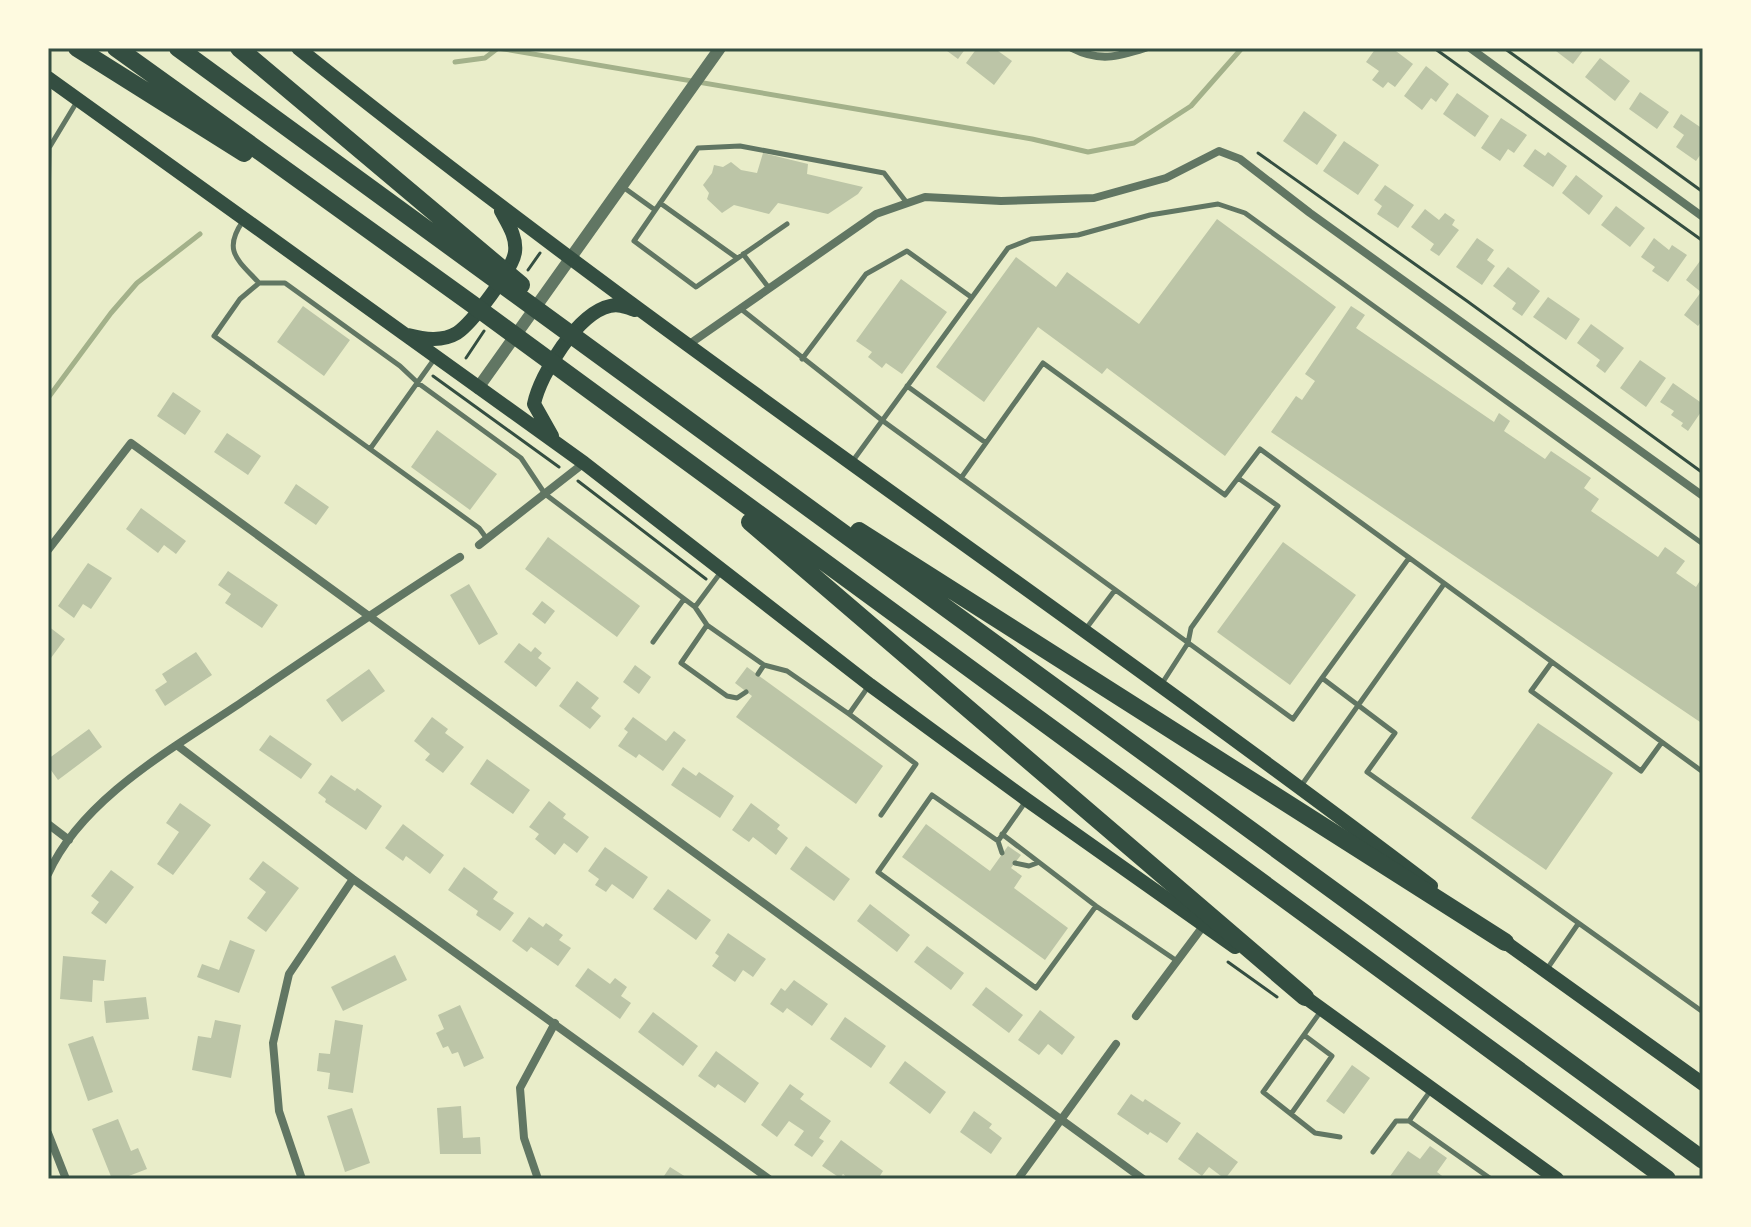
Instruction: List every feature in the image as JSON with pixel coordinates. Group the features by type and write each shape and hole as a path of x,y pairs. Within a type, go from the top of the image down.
{"highway":[{"path":"77,48 404,255"},
{"path":"116,48 447,286 1667,1179"},
{"path":"178,48 470,252 643,387 1703,1160"},
{"path":"239,48 470,252"},
{"path":"642,429 1305,997"},
{"path":"721,444 1505,942"}],"main road":[{"path":"298,48 417,144 570,259 1160,685 1505,942 1703,1084"},
{"path":"48,78 584,463 870,685 1027,800 1555,1179"},
{"path":"404,334 425,339 456,334 467,325 509,268 515,256 515,241 497,204"},
{"path":"558,445 534,404 539,383 548,367 593,314 606,307 621,305 647,314"}],"street":[{"path":"1072,48 1083,54 1112,58 1145,48"},
{"path":"1470,48 1703,217"},
{"path":"478,388 719,49"},
{"path":"688,345 876,214 925,197 1001,201 1094,198 1166,178 1219,151 1240,159 1310,213 1703,496"},
{"path":"48,550 131,443 1143,1179"},
{"path":"479,545 584,463"},
{"path":"48,874 69,840 119,786 367,616 460,557"},
{"path":"178,746 353,879 769,1179"},
{"path":"48,824 69,840"},
{"path":"302,1179 279,1111 273,1043 289,974 353,879"},
{"path":"1136,1016 1204,925"},
{"path":"538,1179 524,1138 520,1088 555,1023"},
{"path":"1018,1179 1116,1044"},
{"path":"48,1133 66,1179"}],"lane":[{"path":"48,211 49,148 78,100"},
{"path":"787,224 696,287 634,241 698,148 740,146 884,173 907,203"},
{"path":"622,186 655,210"},
{"path":"660,203 740,256 769,288"},
{"path":"852,462 1008,248 1031,239 1078,235 1150,215 1218,204 1245,213 1703,544"},
{"path":"244,219 231,245 237,259 259,283"},
{"path":"802,359 866,274 907,251 971,297"},
{"path":"487,539 479,528 214,336 240,299 259,283 285,283 521,458 545,494 695,607 707,625 764,665 787,671 916,764 881,815"},
{"path":"740,308 883,421 1293,719 1409,558"},
{"path":"370,449 436,357"},
{"path":"961,478 1043,363 1225,495 1260,449 1703,772"},
{"path":"907,386 986,443"},
{"path":"1160,685 1188,643 1191,628 1278,506 1238,478"},
{"path":"695,607 722,571"},
{"path":"1300,787 1444,584"},
{"path":"1085,631 1115,590"},
{"path":"653,642 684,599"},
{"path":"707,625 681,663 727,696 737,698 746,692"},
{"path":"1552,662 1531,691 1641,771 1662,742"},
{"path":"758,674 764,665"},
{"path":"1322,678 1395,733 1367,772 1703,1012"},
{"path":"849,714 870,685"},
{"path":"1002,853 998,841 932,795 878,872 1036,988 1096,906"},
{"path":"998,841 1027,800"},
{"path":"1002,834 1096,906 1177,961"},
{"path":"1015,863 1029,866 1038,862"},
{"path":"1545,971 1578,924"},
{"path":"1322,1010 1263,1092 1315,1133 1340,1137"},
{"path":"1291,1114 1332,1056 1304,1035"},
{"path":"1409,1121 1432,1088"},
{"path":"1373,1152 1396,1121 1409,1121 1491,1179"}],"path":[{"path":"1434,48 1703,241"},
{"path":"1504,48 1703,192"},
{"path":"1258,153 1703,473"}],"building":[{"path":"943,48 966,48 958,59"},
{"path":"977,48 989,51 994,48 1012,61 994,85 966,63"},
{"path":"1376,48 1392,48 1413,64 1395,87 1388,82 1383,88 1372,80 1379,71 1366,62"},
{"path":"1552,48 1585,48 1573,64"},
{"path":"1600,58 1630,81 1615,101 1585,77"},
{"path":"1426,66 1449,84 1436,102 1431,98 1422,110 1404,96"},
{"path":"1640,92 1669,112 1657,129 1629,109"},
{"path":"1457,93 1489,116 1475,137 1443,114"},
{"path":"1304,111 1337,135 1317,165 1283,141"},
{"path":"1681,114 1703,129 1703,151 1696,161 1676,147 1684,135 1673,127"},
{"path":"1501,118 1527,135 1514,153 1508,149 1500,161 1481,148"},
{"path":"1344,141 1379,165 1358,195 1323,171"},
{"path":"1535,149 1545,156 1548,152 1567,166 1553,187 1523,166"},
{"path":"763,153 808,164 807,174 863,187 858,194 828,214 778,203 769,214 734,205 722,213 707,199 709,193 703,185 714,165 723,167 731,162 741,170 757,173"},
{"path":"1576,175 1603,196 1589,215 1562,193"},
{"path":"1385,185 1414,205 1398,228 1377,214 1382,206 1374,200"},
{"path":"1616,206 1645,228 1630,247 1601,225"},
{"path":"1425,209 1439,220 1445,213 1455,220 1452,225 1459,230 1439,256 1430,250 1434,244 1411,227"},
{"path":"1217,219 1336,307 1225,456 1107,368 1102,374 1038,327 984,402 936,367 1016,257 1056,287 1067,272 1139,324"},
{"path":"1477,238 1494,250 1487,260 1495,266 1482,285 1456,267"},
{"path":"1654,238 1669,250 1672,245 1687,255 1668,282 1652,271 1655,267 1641,257"},
{"path":"1700,261 1703,264 1703,319 1698,326 1684,315 1701,292 1686,280"},
{"path":"1508,267 1540,291 1522,316 1512,309 1516,303 1493,286"},
{"path":"901,279 947,312 902,374 886,363 882,368 868,357 872,352 856,341"},
{"path":"1548,297 1580,319 1566,340 1533,317"},
{"path":"303,306 350,340 324,376 277,342"},
{"path":"1351,306 1365,315 1356,328 1494,422 1499,413 1510,421 1504,431 1545,459 1551,451 1591,478 1584,488 1599,499 1591,511 1658,557 1665,547 1685,561 1676,573 1696,587 1703,576 1703,724 1271,432 1296,396 1302,400 1315,381 1305,374"},
{"path":"1591,324 1624,348 1605,373 1596,366 1600,360 1577,343"},
{"path":"1640,360 1666,378 1646,407 1620,388"},
{"path":"1673,383 1703,404 1703,409 1688,431 1671,415 1674,411 1660,402"},
{"path":"173,392 201,411 185,435 157,416"},
{"path":"437,430 497,474 470,510 411,467"},
{"path":"227,433 261,456 248,475 214,452"},
{"path":"296,484 329,507 316,525 284,503"},
{"path":"141,508 186,541 176,554 164,545 158,553 126,529"},
{"path":"548,537 640,606 617,637 525,569"},
{"path":"1283,542 1356,595 1290,685 1217,632"},
{"path":"88,563 112,578 91,609 83,604 74,618 58,606"},
{"path":"228,571 278,605 262,628 225,603 231,594 218,585"},
{"path":"469,584 498,634 479,645 450,595"},
{"path":"542,601 555,611 545,624 532,614"},
{"path":"48,626 65,639 48,662"},
{"path":"519,643 531,652 535,647 542,653 538,658 551,668 536,687 504,662"},
{"path":"196,652 212,675 165,706 155,690 167,682 162,674"},
{"path":"635,665 651,677 639,694 623,682"},
{"path":"747,667 883,766 856,804 736,717 752,696 735,683"},
{"path":"369,669 385,691 342,722 326,700"},
{"path":"577,681 599,698 591,708 601,716 590,729 559,706"},
{"path":"432,717 448,729 445,733 464,747 443,773 425,760 430,754 414,741"},
{"path":"633,717 666,741 674,731 686,740 663,771 639,754 636,758 618,746 628,732 624,729"},
{"path":"1538,723 1613,773 1546,870 1471,818"},
{"path":"89,729 102,747 58,780 48,766 48,759"},
{"path":"270,735 312,764 301,779 259,750"},
{"path":"487,759 530,790 513,814 470,784"},
{"path":"683,767 696,776 699,772 734,796 720,818 671,785"},
{"path":"331,775 382,806 366,830 325,802 326,799 318,793"},
{"path":"549,801 566,814 563,818 589,837 577,853 564,843 555,855 535,839 539,834 529,827"},
{"path":"180,803 211,825 173,875 157,864 179,832 166,823"},
{"path":"751,803 780,825 777,829 788,838 776,855 753,837 749,842 732,830"},
{"path":"403,824 444,855 430,874 406,856 403,861 385,848"},
{"path":"926,824 990,871 1008,846 1021,855 1011,868 1022,876 1014,888 1068,928 1045,960 902,857"},
{"path":"806,846 850,879 834,901 790,869"},
{"path":"605,847 648,877 633,899 612,884 606,892 595,885 599,879 588,871"},
{"path":"263,861 299,888 266,932 247,918 266,892 249,879"},
{"path":"464,867 498,892 493,899 514,913 500,931 448,890"},
{"path":"111,870 134,887 106,924 91,913 99,902 91,896"},
{"path":"668,889 711,920 696,940 653,909"},
{"path":"870,904 910,935 897,952 857,921"},
{"path":"529,917 543,927 546,923 563,935 559,940 571,948 558,966 531,947 527,952 512,941"},
{"path":"728,933 766,959 753,977 743,970 735,982 712,966 719,956 715,953"},
{"path":"230,940 255,950 239,993 197,977 202,964 219,970"},
{"path":"927,946 964,973 951,990 914,962"},
{"path":"395,955 407,980 343,1011 331,987"},
{"path":"63,956 106,960 104,981 93,980 92,1002 60,999"},
{"path":"588,968 610,984 615,978 627,987 621,996 631,1003 620,1019 575,986"},
{"path":"794,980 828,1004 812,1026 787,1008 783,1013 770,1004 781,988 785,991"},
{"path":"986,987 1023,1015 1009,1033 972,1005"},
{"path":"146,997 149,1019 106,1023 104,1001"},
{"path":"460,1005 484,1058 464,1067 458,1052 452,1054 448,1046 443,1048 436,1033 444,1029 438,1015"},
{"path":"1040,1010 1075,1037 1062,1055 1048,1044 1039,1055 1018,1040"},
{"path":"653,1012 698,1046 683,1066 638,1032"},
{"path":"845,1017 886,1046 871,1068 830,1039"},
{"path":"215,1020 241,1025 231,1078 192,1070 198,1036 211,1038"},
{"path":"335,1020 363,1025 353,1093 328,1089 330,1073 317,1071 319,1053 330,1054"},
{"path":"93,1036 113,1092 88,1101 68,1044"},
{"path":"716,1051 759,1083 745,1103 718,1084 715,1088 698,1076"},
{"path":"905,1061 946,1092 930,1114 889,1083"},
{"path":"1352,1065 1370,1078 1344,1114 1326,1101"},
{"path":"790,1084 804,1094 800,1099 831,1121 819,1138 824,1141 812,1157 794,1145 804,1131 789,1121 777,1137 761,1125"},
{"path":"1131,1094 1143,1102 1145,1099 1181,1123 1167,1143 1150,1132 1148,1135 1117,1114"},
{"path":"461,1106 463,1138 480,1137 481,1154 440,1154 437,1108"},
{"path":"352,1108 370,1163 345,1172 327,1116"},
{"path":"974,1111 992,1124 989,1128 1002,1138 991,1154 960,1132"},
{"path":"118,1119 131,1151 138,1148 147,1169 121,1179 112,1179 92,1129"},
{"path":"1197,1132 1238,1162 1225,1179 1209,1167 1202,1176 1178,1159"},
{"path":"841,1140 883,1171 878,1179 849,1179 843,1174 840,1178 822,1166"},
{"path":"1430,1146 1447,1158 1437,1172 1446,1179 1388,1179 1408,1151 1420,1159"},
{"path":"670,1167 689,1179 662,1179"}],"waterway":[{"path":"455,62 485,58 498,48 1032,139 1088,152 1134,143 1191,106 1242,48"},
{"path":"48,398 137,283 200,234"}]}
